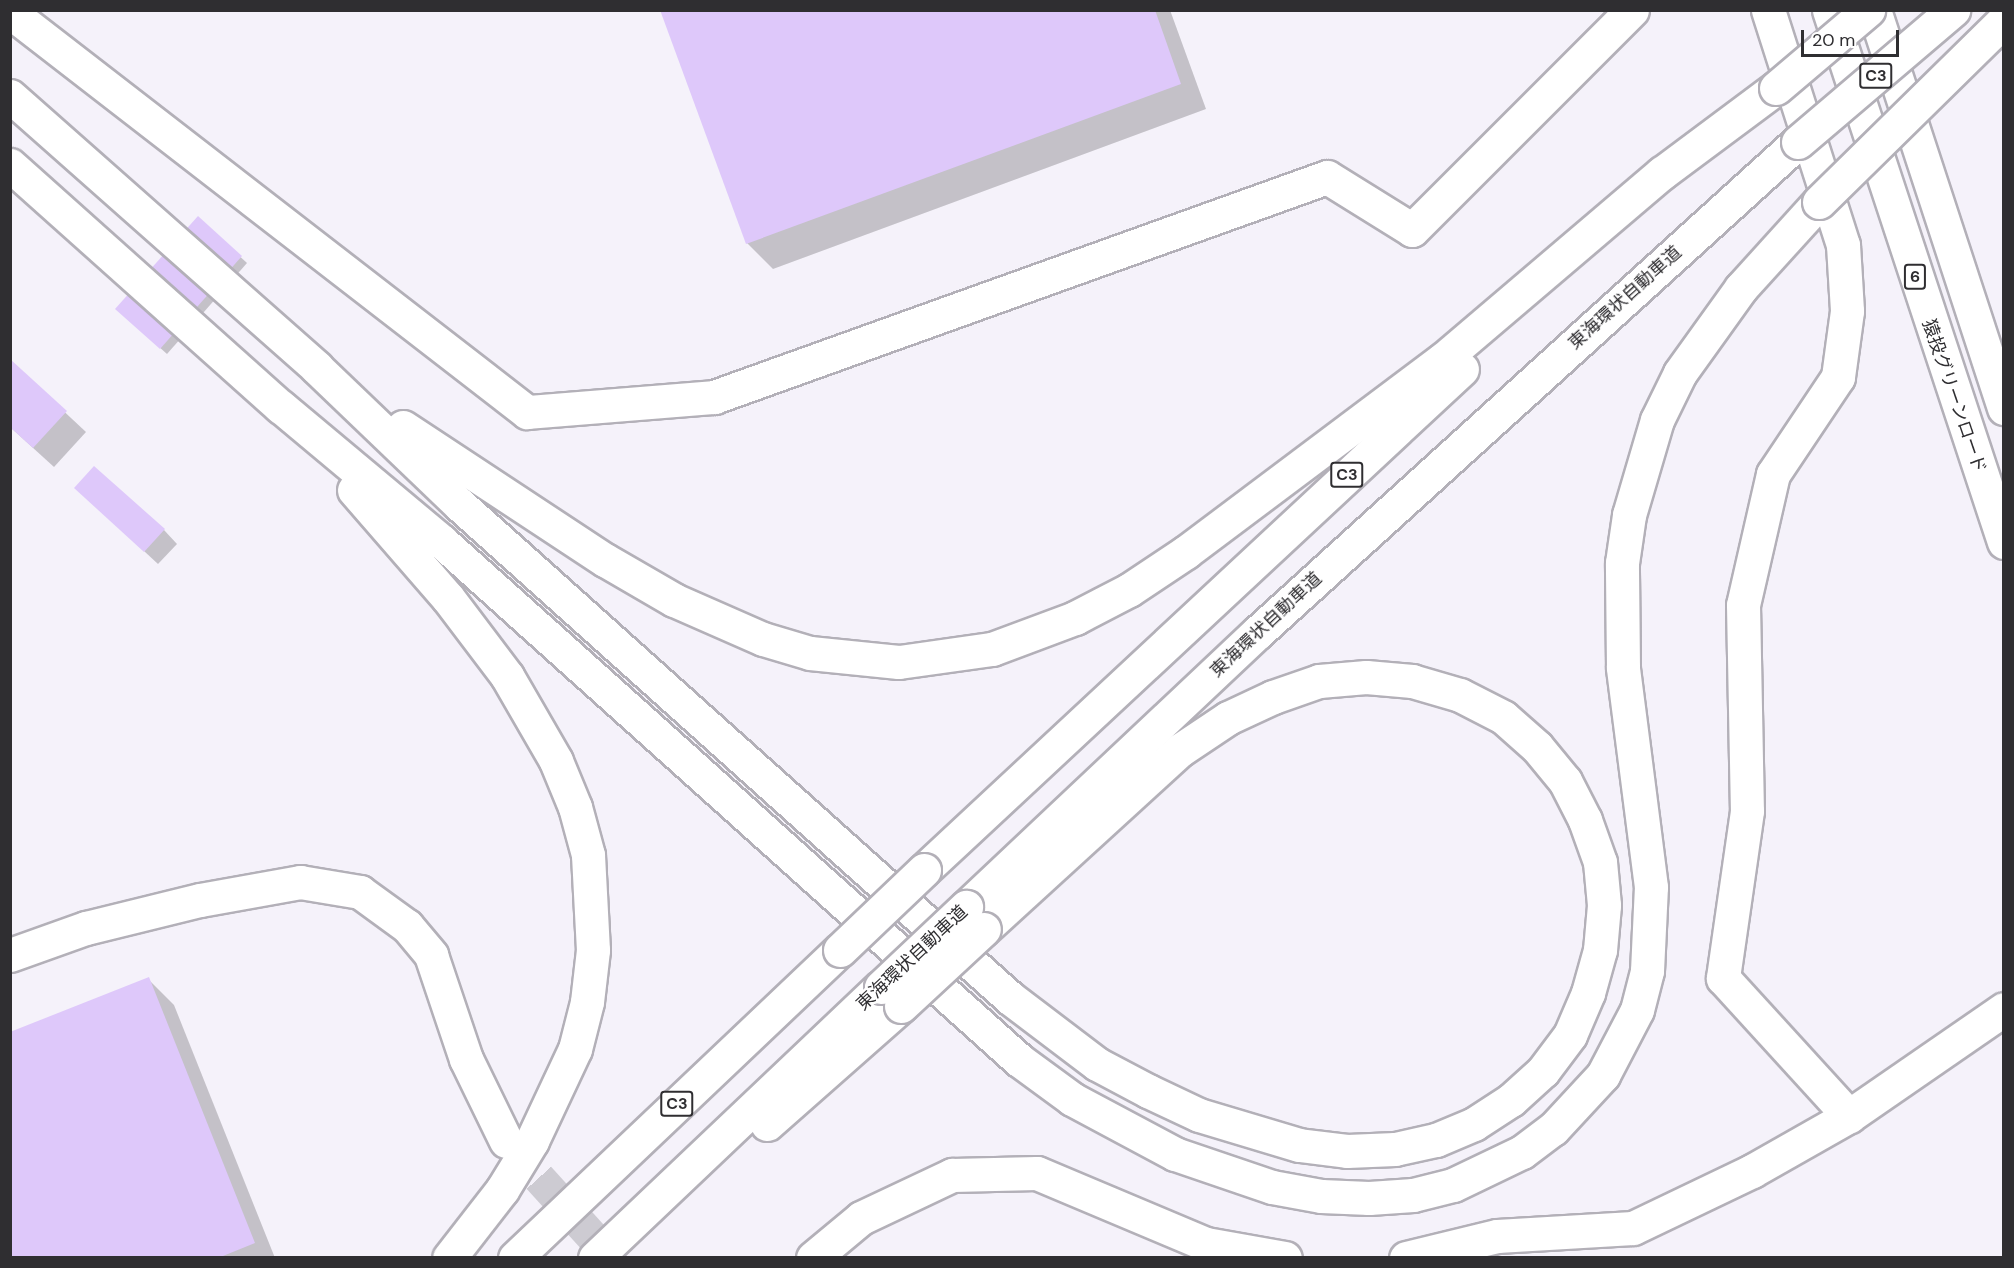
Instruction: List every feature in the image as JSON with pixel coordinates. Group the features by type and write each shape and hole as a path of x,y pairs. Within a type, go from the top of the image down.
{"main road":[{"path":"14,15 527,412 714,397 1327,177 1412,230 1632,10"},
{"path":"1768,10 1843,245 1847,311 1838,377 1773,474 1743,605 1747,811 1724,978 1850,1116"},
{"name":"猿投グリーンロード","path":"1829,10 2004,542"},
{"name":"C3","path":"515,1257 924,870 1430,399 1776,88 1868,10"},
{"path":"1874,10 2004,408"},
{"name":"東海環状自動車道","path":"595,1257 891,997 975,918 1258,632 1798,142 1953,10"},
{"path":"10,165 281,407 441,541 968,1017 1072,1099 1175,1154 1272,1187 1321,1196 1413,1195 1453,1185 1488,1170 1552,1129 1603,1075 1637,1010 1647,971 1651,887 1623,667 1622,564 1629,515 1654,429 1680,373 1741,288 1819,202 2004,20"},
{"path":"317,368 605,560 717,620 801,650 857,660 899,662 992,649 1075,618 1128,590 1186,552 1442,360 1662,173 1776,88"},
{"path":"10,96 317,368 460,505 1010,998 1097,1064 1199,1115 1299,1145 1347,1151 1416,1144 1474,1124 1511,1100 1543,1071 1570,1035 1588,993 1600,950 1604,906 1600,862 1586,820 1565,781 1537,747 1503,717 1460,695 1412,681 1366,677 1319,681 1273,697 1228,718 1180,750 975,918"},
{"path":"281,407 448,598 507,676 556,762 575,807 588,855 593,950 575,1049 532,1141 502,1190 449,1257"},
{"path":"10,955 86,928 211,898 300,882 360,892 407,926 431,955 471,1070 506,1141"},
{"path":"614,1257 891,997"},
{"path":"1406,1257 1497,1236 1633,1228 1752,1172 1850,1116 2004,1009"},
{"path":"813,1257 861,1218 952,1175 1037,1173 1206,1244 1285,1257"}],"building":[{"path":"660,10 1155,10 1181,84 746,244"},
{"path":"198,216 242,256 160,349 115,309"},
{"path":"10,359 67,411 33,448 10,427"},
{"path":"94,466 165,529 144,552 74,488"},
{"path":"149,977 255,1243 218,1258 10,1258 10,1032"}],"tunnel":[{"path":"506,1141 612,1258"}]}
